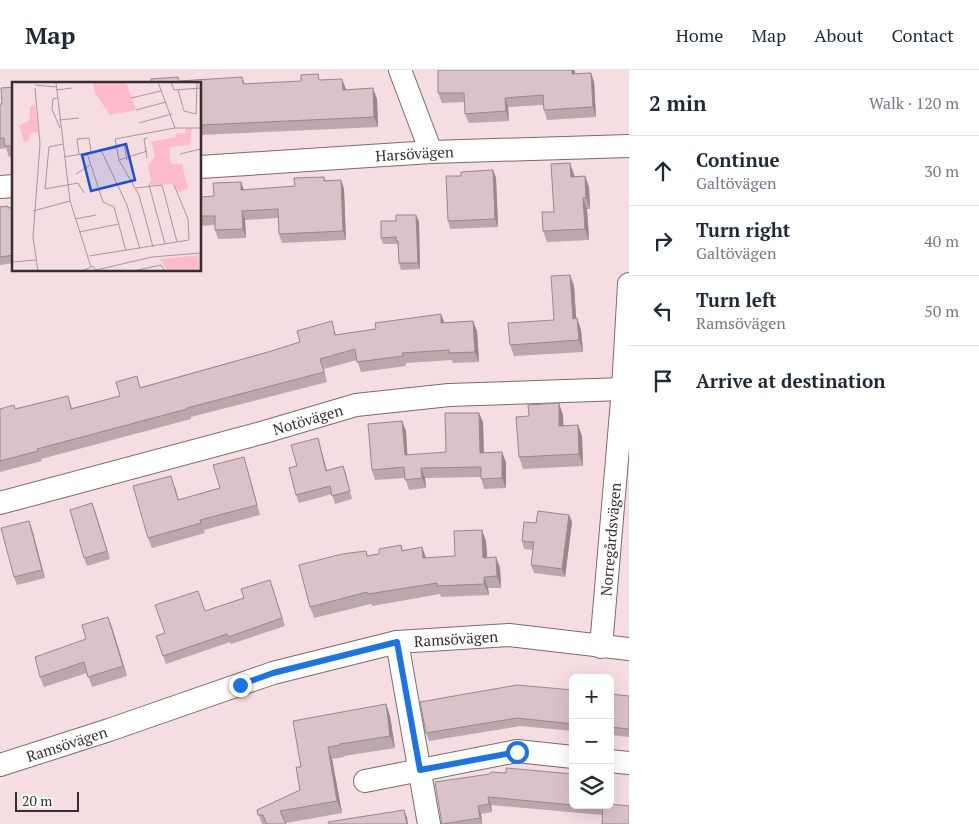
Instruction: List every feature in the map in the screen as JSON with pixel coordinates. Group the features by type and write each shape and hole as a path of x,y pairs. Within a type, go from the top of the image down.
{"street":[{"path":"400,70 431,152"},
{"name":"Harsövägen","path":"201,166 431,152 629,146"},
{"name":"Norregårdsvägen","path":"601,646 623,389 629,284"},
{"name":"Notövägen","path":"0,503 356,405 449,395 623,389"},
{"name":"Ramsövägen","path":"0,765 109,730 273,673 397,642 509,635 629,649"},
{"path":"397,642 429,824"},
{"path":"365,781 517,752 569,757"},
{"path":"614,761 629,763"}],"building":[{"path":"438,70 572,70 572,74 591,73 593,107 544,110 543,95 505,98 506,111 465,114 464,93 438,93"},
{"path":"318,74 319,80 342,79 343,90 373,88 374,117 201,125 201,82 151,82 151,79 178,77 179,81 242,77 243,84 301,81 301,75"},
{"path":"12,87 12,146 5,146 4,138 0,138 1,88"},
{"path":"570,163 571,177 585,176 586,198 583,198 585,229 543,231 542,212 554,212 551,164"},
{"path":"493,170 495,219 448,221 446,176 461,176 461,172"},
{"path":"324,177 324,181 341,180 343,231 279,234 278,209 242,211 243,229 215,230 215,216 201,216 201,197 214,196 213,183 241,182 241,190 295,186 294,178"},
{"path":"0,207 12,207 12,255 0,257"},
{"path":"396,215 416,215 418,263 399,263 398,241 396,241 396,237 381,238 381,221 396,221"},
{"path":"570,275 573,319 577,318 579,340 510,345 508,323 554,320 551,276"},
{"path":"441,314 441,323 473,321 475,352 449,353 449,350 402,353 403,356 357,362 355,349 320,359 324,372 37,449 38,451 0,461 0,409 14,405 15,409 68,396 71,409 120,396 116,382 137,376 140,388 268,352 300,342 297,331 332,321 335,335 376,329 375,323"},
{"path":"559,403 559,426 578,425 579,454 519,457 516,417 529,416 528,405"},
{"path":"445,413 479,413 480,453 502,452 502,478 481,479 481,467 421,468 422,478 405,480 404,467 372,470 368,424 402,421 405,455 446,452"},
{"path":"318,438 326,471 343,466 350,491 332,496 330,486 296,495 289,468 297,466 291,445"},
{"path":"244,457 257,505 200,520 201,523 148,538 133,486 171,476 178,500 220,488 213,465"},
{"path":"92,503 107,551 84,558 70,510"},
{"path":"538,511 569,515 562,569 531,565 534,542 522,541 524,522 536,523"},
{"path":"29,521 42,570 14,577 1,528"},
{"path":"482,530 483,558 496,557 497,576 484,577 484,584 437,586 437,583 368,594 367,592 310,607 299,565 342,554 366,551 367,556 379,554 379,549 401,545 402,551 422,547 423,558 455,556 454,531"},
{"path":"270,580 282,618 228,637 227,634 163,656 156,636 165,633 155,605 198,591 205,611 244,598 241,589"},
{"path":"108,617 123,666 88,677 84,662 40,677 35,657 86,639 82,625"},
{"path":"517,685 569,690 569,724 517,718 426,733 420,702"},
{"path":"614,694 629,696 629,729 614,727"},
{"path":"386,704 390,736 328,747 337,801 280,811 286,824 267,824 263,815 258,815 257,810 300,790 296,767 301,767 293,721"},
{"path":"506,768 569,774 569,805 488,797 489,804 478,806 480,818 442,824 435,782 490,774 491,772 506,773"},
{"path":"614,804 629,806 629,824 602,824 603,809 614,809"},
{"path":"404,810 407,824 329,824 328,822"}],"route":[{"path":"240,685 273,673 397,642 420,770 517,752"}]}
